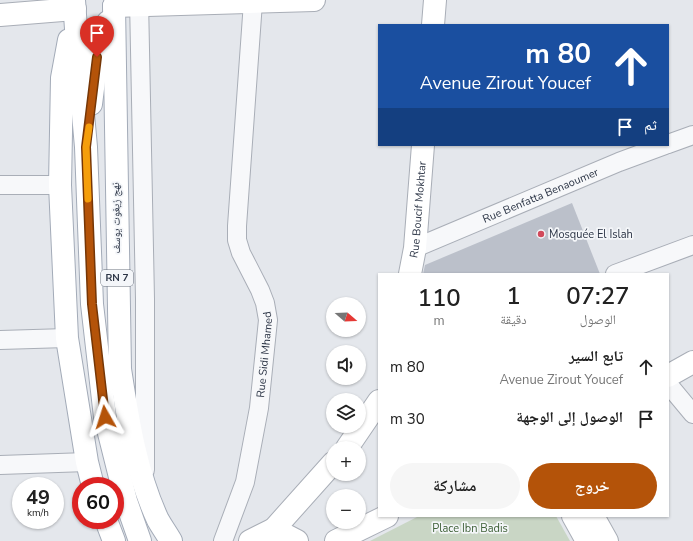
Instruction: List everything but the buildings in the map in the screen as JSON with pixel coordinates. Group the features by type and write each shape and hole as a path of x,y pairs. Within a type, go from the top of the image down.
{"main road":[{"path":"115,3 314,0"},
{"path":"433,24 435,0"},
{"name":"RN 7","path":"86,147 97,57 115,3"},
{"name":"نهج زيغوت يوسف","path":"115,3 120,369 126,413 137,459 158,520 171,541"},
{"path":"0,15 74,5 62,78 60,186 67,338 91,477"},
{"name":"RN 7","path":"74,5 86,147 92,304 105,417 126,501 140,541"},
{"name":"Rue Boucif Mokhtar","path":"410,273 415,248 423,146"},
{"path":"669,375 693,362"},
{"path":"352,441 378,402"},
{"path":"272,535 326,471"},
{"path":"336,541 385,517"},
{"path":"574,517 587,541"},
{"path":"594,517 607,541"},
{"path":"109,529 114,541"},
{"path":"250,541 272,535 297,541"}],"street":[{"name":"Rue Sidi Mhamed","path":"223,541 245,482 259,408 268,320 265,303 241,253 238,240 253,2"},
{"path":"139,3 145,306 145,484"},
{"name":"Rue Benfatta Benaoumer","path":"669,143 693,135"},
{"name":"Rue Benfatta Benaoumer","path":"415,248 619,162 662,146"},
{"path":"0,185 60,186"},
{"path":"618,273 693,245"},
{"path":"0,340 67,338"},
{"path":"669,385 693,414"},
{"path":"0,465 87,462"}],"green space":[{"name":"Place Ibn Badis","path":"417,517 557,517 570,541 370,541"}],"slow traffic":[{"path":"88,199 86,147 89,127"}],"place":[{"name":"Mosquée El Islah","path":"541,234"}],"route":[{"path":"97,57 86,147 92,304 105,417"}]}
